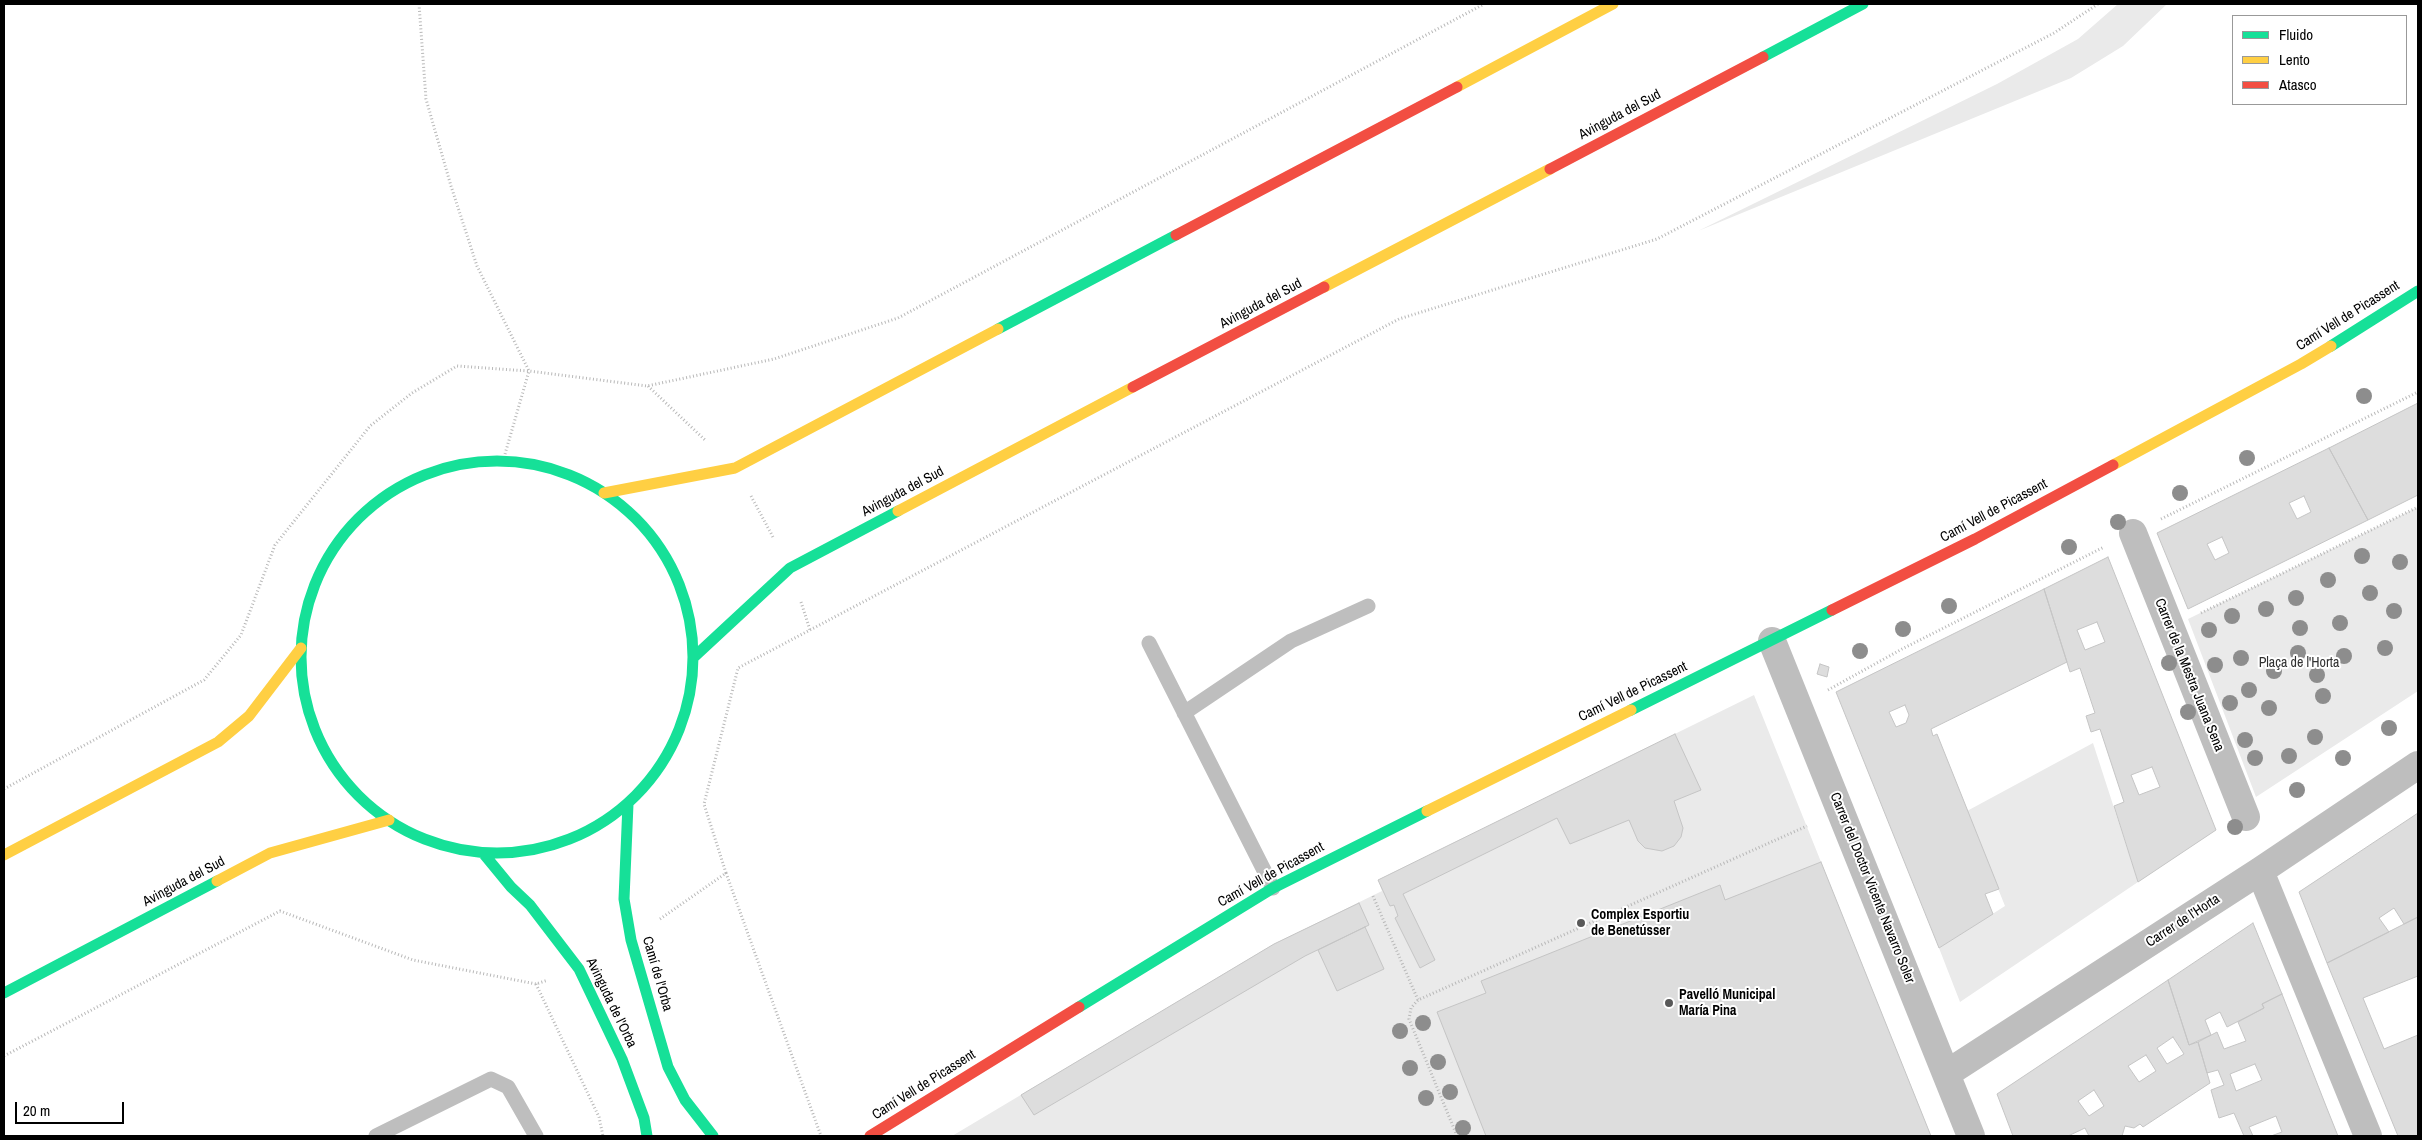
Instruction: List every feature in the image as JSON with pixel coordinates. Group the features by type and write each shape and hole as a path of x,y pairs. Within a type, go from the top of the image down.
{"main road":[{"path":"604,493 735,468 1613,4"},
{"name":"Avinguda del Sud","path":"693,658 790,568 1863,4"},
{"name":"Camí Vell de Picassent","path":"870,1136 1273,888 1975,539 2301,364 2418,291"},
{"path":"503,461 538,466 572,477 604,493 629,513 646,531 669,565 683,594 690,626 693,658 689,699 676,738 655,774 628,804 596,827 560,844 522,852 483,853 442,845 418,837 388,820 362,800 340,774 322,745 309,714 303,682 301,648 306,614 316,582 331,552 352,525 377,502 406,484 436,471 469,463 503,461"},
{"path":"4,856 218,742 249,716 301,648"},
{"name":"Camí de l'Orba","path":"628,804 624,899 631,940 668,1066 685,1100 713,1136"},
{"name":"Avinguda del Sud","path":"4,993 270,853 388,820"},
{"name":"Avinguda de l'Orba","path":"483,853 511,887 530,905 579,969 622,1059 644,1118 647,1136"}],"street":[{"name":"Carrer de la Mestra Juana Sena","path":"2133,533 2246,817"},
{"name":"Carrer del Doctor Vicente Navarro Soler","path":"1772,641 1971,1136"},
{"name":"Carrer de l’Horta","path":"1946,1074 2260,871 2418,765"},
{"path":"2260,871 2368,1136"}],"lane":[{"path":"1184,713 1291,641 1368,606"},
{"path":"1148,643 1273,888"},
{"path":"376,1136 491,1079 508,1087 536,1136"}],"path":[{"path":"418,4 426,100 451,186 477,266 529,372 503,461"},
{"path":"4,789 204,680 241,635 275,545 370,426 405,398 457,366 529,372 647,386 774,358 898,318 1484,4"},
{"path":"821,1136 726,873 704,804 738,668 1399,319 1658,239 2054,32 2098,4"},
{"path":"2171,627 2418,507"},
{"path":"1457,1136 1409,1019 1411,1008 1418,1000 1807,826"},
{"path":"631,940 726,873"},
{"path":"1373,896 1418,1000"},
{"path":"4,1056 280,910 413,960 536,984 579,969"},
{"path":"536,984 598,1117 603,1136"}],"green space":[{"path":"2118,4 2167,4 2123,46 2071,78 1698,231 1997,84 2078,39"},
{"name":"Plaça de l'Horta","path":"2418,507 2418,691 2256,797 2188,619"},
{"name":"Complex Esportiu de Benetússer","path":"1754,695 1931,1136 952,1136 1274,944 1382,891 1378,880"},
{"path":"2093,743 2138,882 1960,1002 1939,948 2005,906 1967,811"}],"building":[{"path":"2418,403 2418,495 2368,520 2329,448"},
{"path":"2329,448 2368,520 2188,609 2157,533","holes":["2304,496 2311,512 2297,519 2289,503","2222,537 2229,553 2215,560 2207,544"]},
{"path":"2108,557 2216,830 2138,882 2114,806 2124,802 2100,729 2091,732 2086,716 2095,713 2080,668 2070,672 2044,589","holes":["2097,622 2105,642 2085,650 2077,630","2152,767 2160,787 2139,795 2131,775"]},
{"path":"2044,589 2067,662 1931,729 1933,736 1937,734 1999,889 1985,894 1993,914 1939,948 1836,692","holes":["1905,705 1909,715 1906,723 1896,727 1889,712"]},
{"path":"1820,664 1829,667 1827,677 1817,674"},
{"path":"1675,734 1701,790 1674,801 1683,828 1681,837 1674,846 1662,851 1645,848 1638,841 1629,820 1570,844 1557,818 1403,894 1435,960 1420,968 1395,918 1398,916 1394,905 1390,906 1378,880"},
{"path":"2418,813 2418,917 2404,924 2394,908 2379,918 2389,932 2327,963 2299,892"},
{"name":"Pavelló Municipal María Pina","path":"1821,862 1931,1136 1486,1136 1437,1012 1486,993 1481,981 1720,885 1725,900"},
{"path":"1359,903 1369,925 1305,956 1034,1115 1021,1095 1274,944"},
{"path":"2418,917 2418,976 2363,998 2384,1049 2418,1035 2418,1136 2398,1136 2327,963"},
{"path":"2253,923 2282,994 2262,1004 2264,1008 2227,1027 2220,1012 2205,1020 2211,1035 2189,1045 2168,980"},
{"path":"1365,927 1384,969 1337,991 1318,950"},
{"path":"2168,980 2189,1045 2198,1042 2210,1083 2143,1127 2140,1124 2134,1128 2125,1126 2122,1136 2089,1136 2085,1128 2068,1136 2013,1136 1997,1094","holes":["2173,1037 2184,1054 2167,1064 2157,1048","2146,1055 2156,1071 2139,1082 2128,1066","2094,1090 2104,1106 2089,1116 2078,1101"]},
{"path":"2282,994 2338,1136 2271,1136 2282,1132 2276,1116 2249,1127 2253,1136 2244,1136 2234,1113 2219,1118 2211,1090 2224,1085 2218,1070 2207,1073 2198,1042 2217,1032 2224,1049 2246,1041 2238,1022 2264,1008 2262,1004","holes":["2255,1064 2262,1080 2236,1091 2230,1074"]}],"traffic: fast":[{"path":"1763,57 1863,4"},
{"path":"998,329 1176,235"},
{"path":"2331,346 2418,291"},
{"path":"497,461 535,465 572,476 606,494 635,519 660,548 678,582 689,619 693,657 689,695 678,732 660,766 635,795 606,820 572,838 535,849 497,853 459,849 422,838 388,820 359,795 334,766 316,732 305,695 301,657 305,619 316,582 334,548 359,519 388,494 422,476 459,465 497,461"},
{"path":"693,658 790,568 898,511"},
{"path":"1631,710 1832,610"},
{"path":"628,804 624,899 631,940 668,1067 685,1100 713,1136"},
{"path":"1079,1007 1273,888 1427,811"},
{"path":"483,853 511,887 530,905 579,969 622,1059 644,1118 647,1136"},
{"path":"4,993 217,881"}],"traffic: slow":[{"path":"1457,87 1613,4"},
{"path":"1324,287 1550,169"},
{"path":"604,493 735,468 998,329"},
{"path":"2113,465 2331,346"},
{"path":"898,511 1133,387"},
{"path":"4,855 218,742 249,716 301,648"},
{"path":"1427,811 1631,710"},
{"path":"217,881 270,853 389,820"}],"traffic: jam":[{"path":"1550,169 1763,57"},
{"path":"1176,235 1457,87"},
{"path":"1133,387 1324,287"},
{"path":"1832,610 1975,539 2113,465"},
{"path":"870,1136 1079,1007"}],"place":[{"name":"Complex Esportiu de Benetússer","path":"1581,923"},
{"name":"Pavelló Municipal María Pina","path":"1669,1003"}]}
